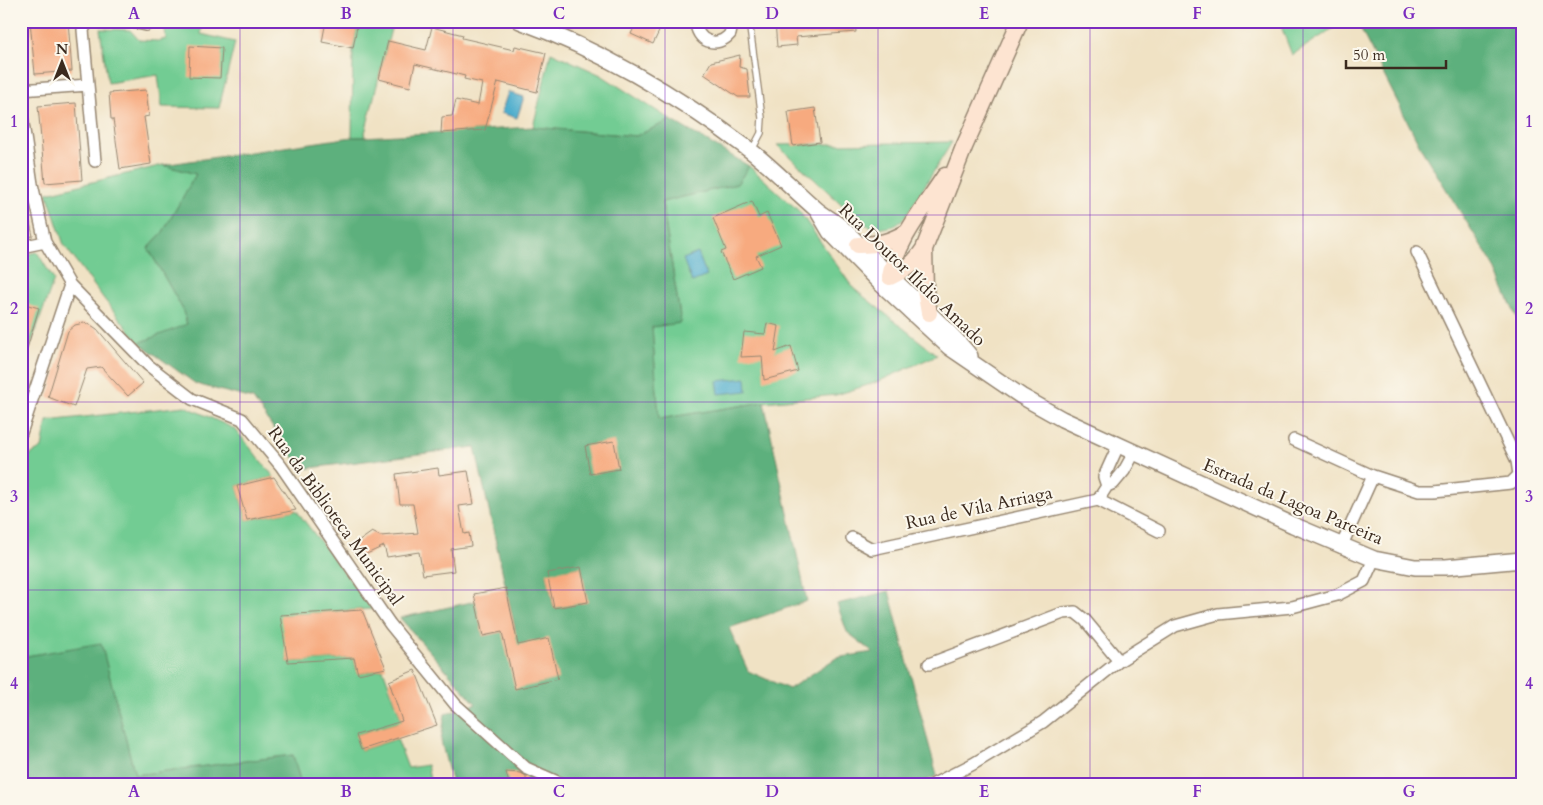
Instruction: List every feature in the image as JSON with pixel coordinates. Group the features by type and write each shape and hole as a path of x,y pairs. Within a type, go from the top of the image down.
{"main road":[{"path":"886,281 916,262 924,249 964,147 1020,21"},
{"path":"886,281 908,232 964,147"},
{"path":"858,245 873,245 891,241 908,232"},
{"path":"924,249 925,290 929,313"}],"street":[{"path":"88,21 83,30 95,161"},
{"path":"128,21 146,25"},
{"name":"Rua Doutor Ilídio Amado","path":"520,21 604,58 648,82 689,107 751,151 786,180 817,210 840,226 858,245 886,281 949,347 1021,396 1062,419"},
{"path":"696,21 699,34 703,39 715,43 721,42 730,34 733,21"},
{"path":"21,90 88,85"},
{"name":"Rua da Biblioteca Municipal","path":"21,110 32,184 46,242 70,285 148,365 192,399 242,419 281,466 390,624 454,704 526,768 562,784"},
{"name":"Rua Doutor Ilídio Amado","path":"817,210 830,232 886,281 929,313 957,340 979,368"},
{"path":"21,247 46,242"},
{"path":"1294,440 1373,476 1418,491 1511,483 1519,475 1517,461 1417,252"},
{"path":"21,433 70,285"},
{"name":"Estrada da Lagoa Parceira","path":"1062,419 1118,446 1374,559 1415,566 1438,567 1522,560"},
{"path":"1107,486 1104,477 1118,446"},
{"path":"1134,453 1119,477 1114,483 1107,486 1098,500 1159,531"},
{"path":"1341,546 1373,476"},
{"name":"Rua de Vila Arriaga","path":"852,538 872,549 1098,500"},
{"path":"934,784 973,764 1043,722 1119,660 1175,626 1218,614 1292,607 1338,595 1364,581 1374,559"},
{"path":"929,664 1063,613 1075,612 1085,620 1119,660"}],"lane":[{"path":"748,21 762,118 761,133 756,146 751,151"}],"green space":[{"path":"164,21 203,21 201,34 235,42 219,108 162,107 158,75 108,83 100,29 130,30 139,40 158,41 166,39"},
{"path":"358,21 393,21 364,137 352,137 353,48"},
{"path":"1279,21 1342,21 1343,22 1292,55"},
{"path":"1378,21 1522,21 1522,330 1494,266 1423,152 1361,30"},
{"path":"551,52 601,75 671,120 636,136 533,127"},
{"path":"671,120 749,166 737,184 662,202 681,323 652,327 659,419 764,402 807,601 729,628 748,671 789,689 836,658 873,652 847,632 837,604 889,591 937,776 918,784 452,784 441,741 445,714 476,704 400,618 476,601 483,636 515,629 475,447 302,469 253,399 196,384 139,343 187,324 182,308 148,248 163,232 196,174 163,165 352,137 533,127 636,136","holes":["581,567 587,602 554,608 547,574"]},
{"path":"952,142 906,216 896,224 886,228 862,223 777,145"},
{"path":"163,165 196,174 163,232 148,248 182,308 187,325 139,343 64,245 47,193"},
{"path":"749,166 799,211 853,288 937,355 877,382 836,395 764,402 659,419 652,327 681,322 662,202 737,184"},
{"path":"37,252 54,280 21,371 21,255"},
{"path":"185,406 235,429 274,477 237,486 247,520 296,510 372,609 283,615 288,662 354,658 358,674 383,669 402,721 356,735 361,750 397,739 408,768 427,765 431,784 301,784 293,755 135,775 101,644 21,657 21,535 23,534 21,524 21,460 42,448 47,421"},
{"path":"101,643 135,775 293,755 301,784 21,784 24,782 26,757 21,745 21,657"}],"water":[{"path":"508,92 524,97 517,118 501,113"},
{"path":"698,253 707,276 692,282 683,259"},
{"path":"746,378 747,391 719,394 717,381"}],"building":[{"path":"30,21 68,21 72,71 35,74"},
{"path":"326,21 358,21 353,48 322,42"},
{"path":"637,21 664,21 653,44 631,34"},
{"path":"775,21 855,21 856,32 796,37 797,45 777,47"},
{"path":"432,27 463,35 462,38 514,50 515,46 546,53 537,92 498,82 485,130 441,133 442,117 452,116 456,100 478,105 482,83 464,79 465,76 415,64 410,87 379,79 388,41 426,50"},
{"path":"190,46 222,48 220,78 189,77"},
{"path":"740,55 739,67 747,69 750,97 738,97 704,74 711,62"},
{"path":"146,90 149,116 144,117 151,164 120,169 113,119 111,119 109,93"},
{"path":"76,103 82,180 45,183 38,106"},
{"path":"815,108 820,142 793,146 788,112"},
{"path":"752,201 759,217 767,213 781,245 756,256 761,267 733,279 721,252 726,250 713,218"},
{"path":"26,205 33,236 21,238 21,206"},
{"path":"21,303 39,308 24,359 21,359"},
{"path":"84,323 97,329 143,383 128,396 101,367 87,369 74,407 48,397 68,331 75,325"},
{"path":"767,323 779,326 775,352 791,346 798,371 764,380 762,356 741,357 744,332 765,334"},
{"path":"614,441 619,469 590,474 585,446"},
{"path":"438,468 439,475 468,471 474,504 459,506 464,534 469,533 471,546 451,549 454,571 423,575 419,552 387,557 384,546 358,558 351,547 372,532 380,536 418,533 413,504 400,504 396,474"},
{"path":"274,477 296,510 247,520 237,486"},
{"path":"581,567 588,602 554,608 547,573"},
{"path":"506,588 518,645 549,638 558,679 515,689 502,632 483,636 474,594"},
{"path":"362,610 386,668 358,674 354,658 288,662 280,615"},
{"path":"415,670 437,725 361,750 356,735 402,721 389,681"},
{"path":"506,772 521,773 526,776 526,784 509,784"}]}
